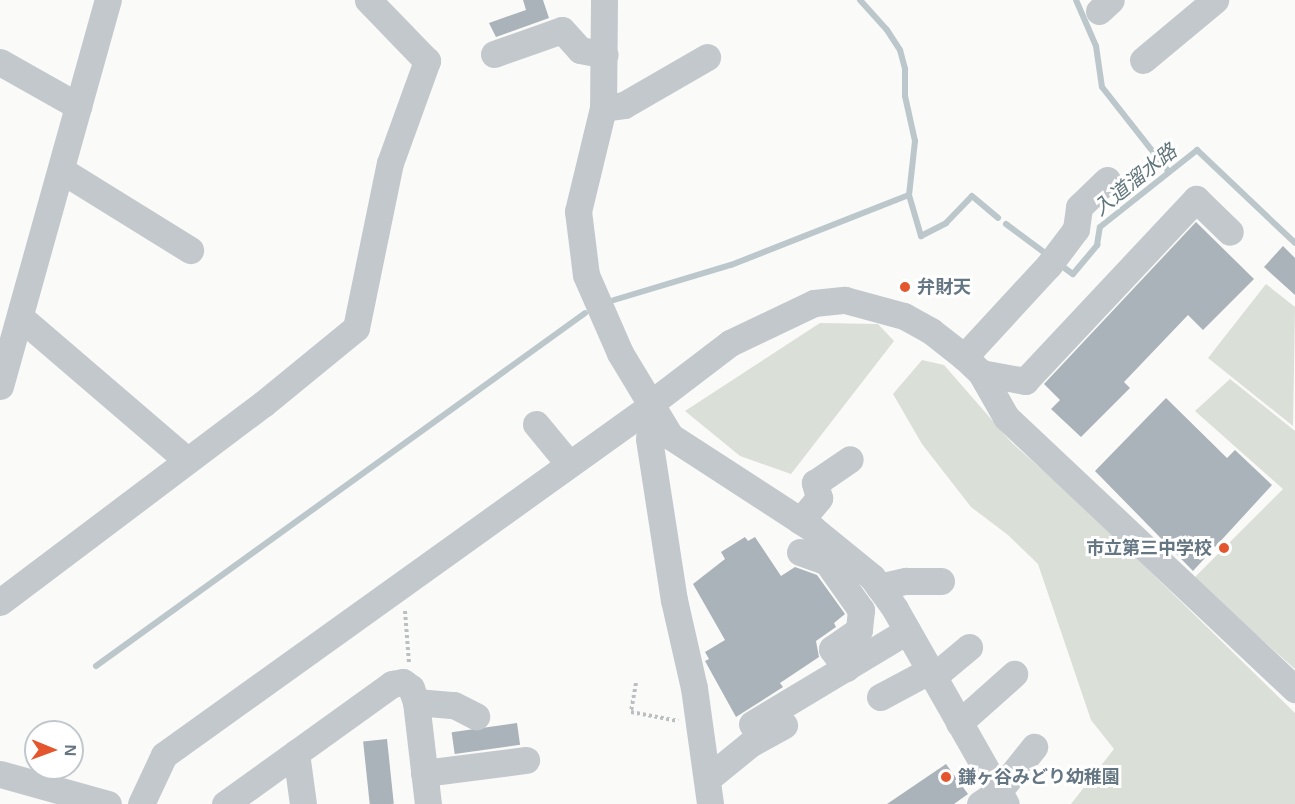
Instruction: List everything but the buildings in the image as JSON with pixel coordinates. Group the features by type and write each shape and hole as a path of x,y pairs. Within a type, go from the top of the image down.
{"street":[{"path":"0,602 316,363 356,328 390,163 427,61 368,0"},
{"path":"604,0 603,108 584,174 578,211 579,241 586,275 607,324 650,405 679,443 800,521 850,557 879,587 907,631 959,723 995,800 1034,747"},
{"path":"1143,60 1215,0"},
{"path":"0,386 78,106 98,3"},
{"path":"494,54 562,30 580,50 605,55"},
{"path":"603,108 624,105 708,57"},
{"path":"0,62 78,106"},
{"path":"61,170 190,250"},
{"path":"973,365 1076,229 1080,207 1107,180"},
{"path":"973,365 1025,381 1196,199 1230,232"},
{"path":"141,804 164,755 569,464 730,343 814,303 829,301 875,306 904,316 931,331 973,365 1006,417 1295,689"},
{"path":"20,317 187,460"},
{"path":"650,405 649,439 709,792"},
{"path":"536,424 569,464"},
{"path":"800,521 819,498 815,483 850,459"},
{"path":"800,552 828,562 861,610 859,630 832,649 846,668"},
{"path":"879,587 906,581 941,581"},
{"path":"752,724 907,631"},
{"path":"880,697 931,674 969,647"},
{"path":"959,723 1014,674"},
{"path":"225,804 392,684 402,682 411,688 416,702 426,787 516,767"},
{"path":"416,702 454,705 476,716"},
{"path":"709,792 750,744 800,717"},
{"path":"296,753 303,804"},
{"path":"0,774 35,793 108,804"}],"path":[{"path":"404,606 407,634"},
{"path":"636,682 630,712 677,720 690,745 702,746"}],"shaded area":[{"path":"1266,284 1295,307 1293,426 1208,358"},
{"path":"820,323 878,324 894,341 791,474 740,456 685,411"},
{"path":"922,360 944,365 1012,443 1079,502 1295,713 1295,804 1071,804 1114,749 1091,720 1038,564 1008,535 971,507 922,444 893,394"},
{"path":"1230,379 1295,431 1295,669 1193,579 1283,489 1195,411"}],"waterway":[{"name":"入道溜水路","path":"860,0 887,30 900,50 905,69 905,96 915,141 909,195 921,236 946,223 972,196 998,218"},
{"path":"1076,0 1096,46 1102,87 1169,172"},
{"name":"入道溜水路","path":"1059,264 1073,274 1097,245 1100,227 1197,150 1295,243"},
{"path":"614,300 731,265 909,195"},
{"name":"入道溜水路","path":"1006,224 1049,256"},
{"path":"96,666 585,313"}],"place":[{"name":"弁財天","path":"905,287"},
{"name":"市立第三中学校","path":"1224,548"},
{"name":"鎌ヶ谷みどり幼稚園","path":"946,777"}]}
